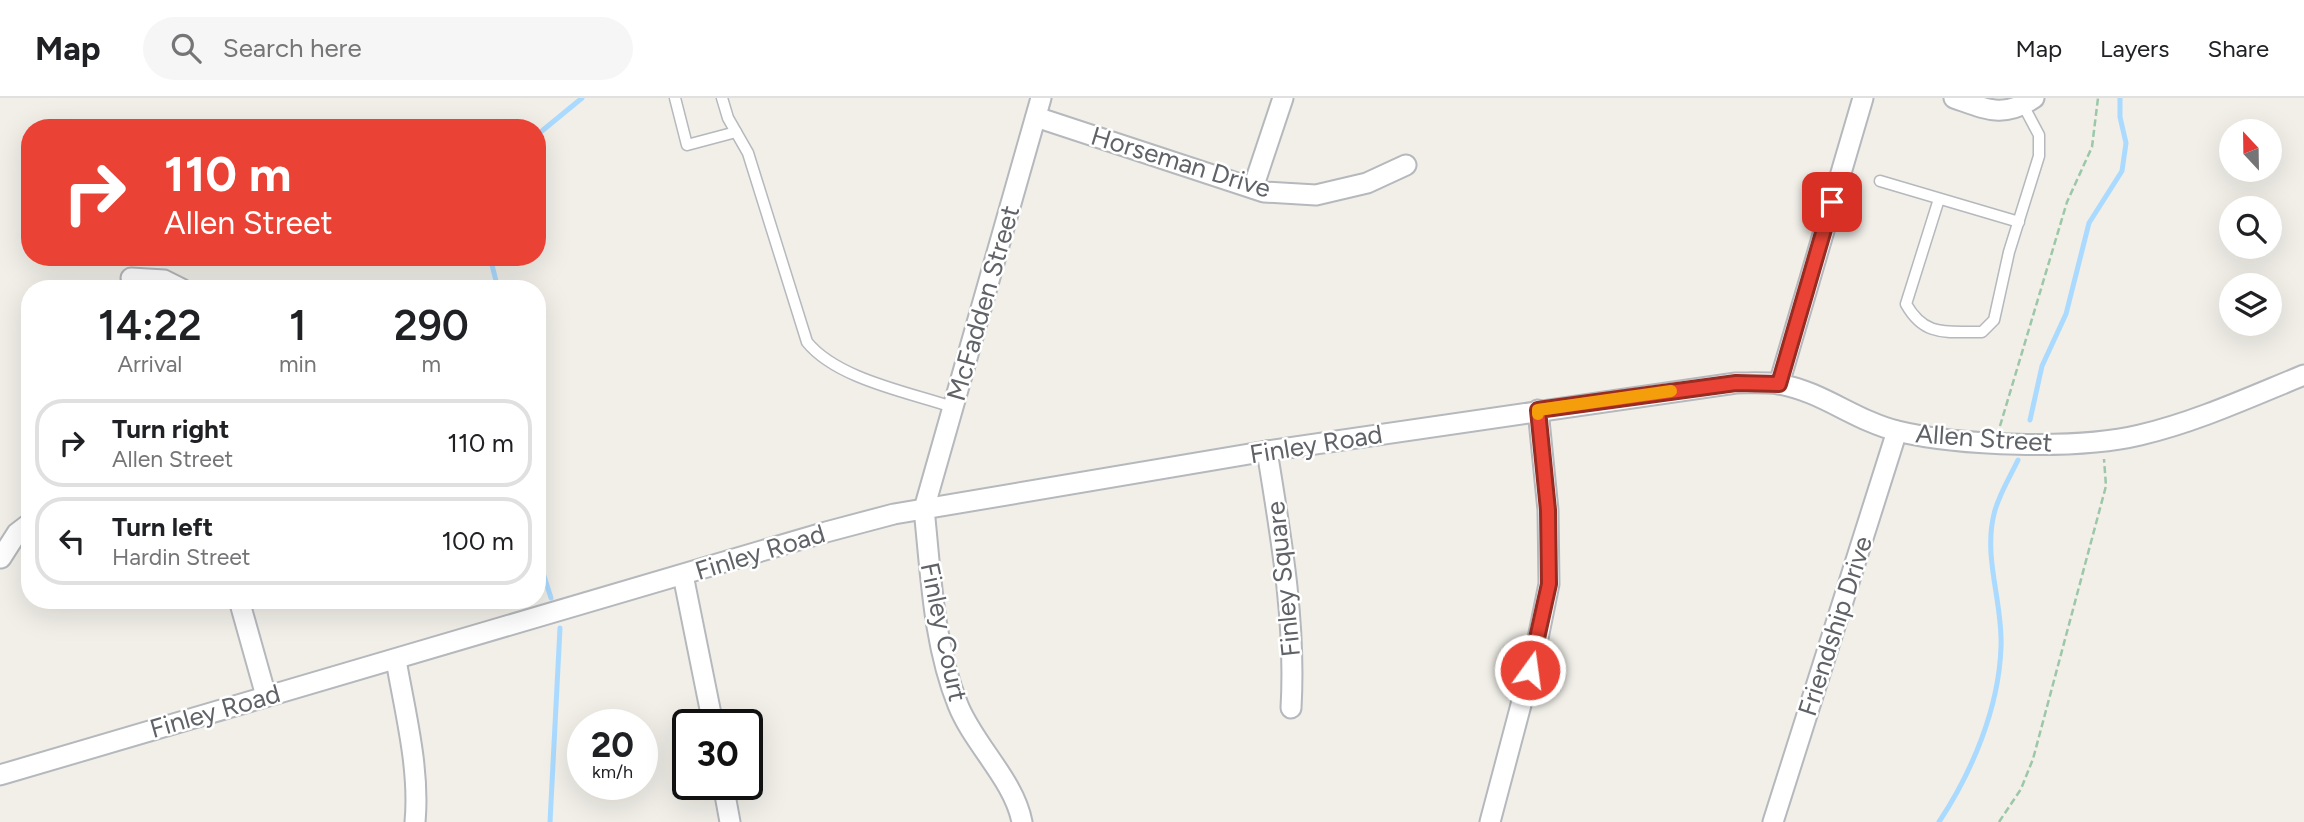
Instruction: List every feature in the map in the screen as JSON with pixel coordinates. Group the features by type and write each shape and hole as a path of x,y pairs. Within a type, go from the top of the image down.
{"street":[{"name":"McFadden Street","path":"924,509 1041,98"},
{"path":"1254,188 1283,98"},
{"path":"1779,384 1863,98"},
{"path":"1954,98 1993,111 2009,111 2029,101"},
{"name":"Horseman Drive","path":"1036,117 1254,188 1316,195 1367,183 1406,165"},
{"path":"131,278 164,280"},
{"name":"Allen Street","path":"1538,410 1736,383 1779,384 1897,431 1929,437 2010,443 2108,441 2169,427 2304,375"},
{"path":"1490,822 1542,624 1549,584 1548,510 1538,410"},
{"name":"Finley Road","path":"0,775 837,529 924,509 1267,451 1538,410"},
{"name":"Friendship Drive","path":"1773,822 1897,431"},
{"name":"Finley Square","path":"1267,451 1288,584 1293,638 1291,708"},
{"name":"Finley Court","path":"924,509 936,615 946,668 957,703 965,722 1016,803 1023,822"},
{"path":"1,558 21,530"},
{"path":"683,575 710,709"},
{"path":"242,609 266,696"},
{"path":"397,660 417,803 415,822"},
{"path":"726,800 730,822"}],"lane":[{"path":"675,98 687,145 736,132"},
{"path":"722,98 728,118 748,153 807,342 817,355 839,368 952,407"},
{"path":"1939,199 1906,304 1916,322 1934,330 1982,332 1994,320 2039,156 2039,135 2029,101"},
{"path":"1881,181 2019,222"}],"waterway":[{"path":"546,128 582,98"},
{"path":"2030,420 2042,366 2066,314 2089,223 2122,171 2126,143 2120,117 2120,98"},
{"path":"492,266 496,280"},
{"path":"1939,822 1973,761 1995,693 2001,630 1992,564 1991,531 1998,500 2018,460"},
{"path":"546,582 551,598"},
{"path":"550,822 560,628"}],"slow traffic":[{"path":"1538,414 1538,410 1671,391"}],"route":[{"path":"1530,670 1549,584 1548,510 1538,410 1717,385 1779,384 1832,202"}]}
